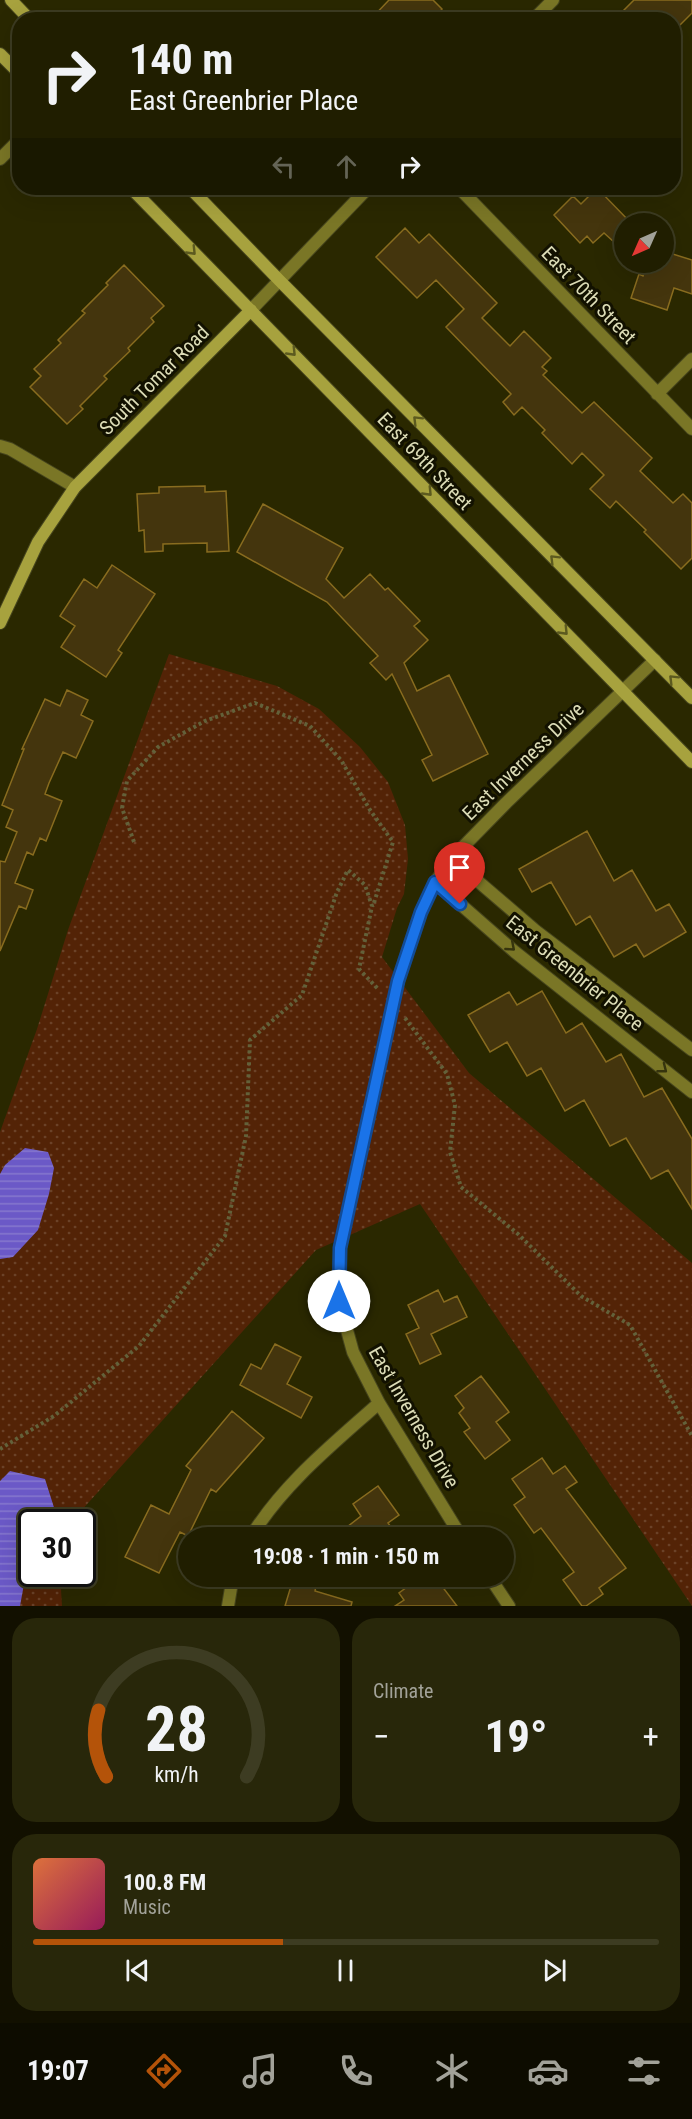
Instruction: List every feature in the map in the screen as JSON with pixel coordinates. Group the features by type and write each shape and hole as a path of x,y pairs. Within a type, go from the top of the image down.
{"main road":[{"path":"11,0 22,12"},
{"path":"0,54 12,66"},
{"name":"East 69th Street","path":"138,195 692,762"},
{"name":"East 69th Street","path":"197,195 692,698"},
{"name":"South Tomar Road","path":"0,623 38,542 75,487 251,310"}],"street":[{"path":"541,12 553,0"},
{"path":"0,159 12,147"},
{"name":"South Tomar Road","path":"251,310 361,195"},
{"name":"East 70th Street","path":"466,195 692,429"},
{"path":"657,394 692,358"},
{"path":"0,446 10,449 75,487"},
{"name":"East Inverness Drive","path":"455,1527 378,1403 353,1352 339,1301 340,1248 398,981 421,912 435,882 452,859 506,803 655,660"},
{"name":"East Greenbrier Place","path":"452,859 536,931 692,1050"},
{"name":"East Greenbrier Place","path":"435,882 515,952 692,1092"},
{"path":"256,1527 262,1517 302,1472 378,1403"},
{"path":"228,1606 231,1587"},
{"path":"496,1587 508,1606"}],"path":[{"path":"134,842 122,808 126,781 158,747 205,721 255,703 310,726 341,760 370,810 393,842 372,906 359,969 412,1025 447,1074 455,1105 450,1152 461,1186 518,1234 581,1296 630,1325 692,1436"},
{"path":"0,1449 54,1416 139,1346 225,1236 246,1136 250,1040 302,995 337,892 348,870 365,885 372,906"}],"shaded area":[{"path":"169,654 277,686 319,709 360,747 388,782 405,825 408,859 404,894 397,908 382,957 469,1073 692,1263 692,1606 420,1204 316,1250 83,1509 18,1509 18,1587 59,1587 62,1606 0,1606 0,1132 37,1029 68,930"},
{"path":"25,1148 48,1152 54,1168 49,1194 38,1230 13,1257 0,1259 0,1174 5,1165"},
{"path":"10,1471 45,1479 54,1509 18,1509 18,1587 23,1587 20,1606 0,1606 0,1481"}],"building":[{"path":"389,0 433,0 442,9 439,12 378,12"},
{"path":"634,0 692,0 692,13 681,24 681,12 626,12 624,10"},
{"path":"590,195 604,195 621,213 614,213 614,242 604,233 593,243 587,236 580,243 554,215 573,196 581,204"},
{"path":"405,228 419,243 429,234 497,303 482,318 510,346 524,331 551,358 542,367 547,371 543,375 582,413 594,402 652,458 640,471 673,503 683,494 692,503 692,558 681,569 616,501 610,508 590,489 604,475 582,453 572,464 542,433 545,430 522,407 514,415 503,402 511,394 446,327 464,309 436,280 417,298 376,257"},
{"path":"674,254 692,260 692,294 674,288 667,310 631,298 639,274 643,276 644,273 674,273"},
{"path":"124,265 164,306 151,318 154,322 128,348 130,351 104,376 107,379 80,406 83,409 67,424 30,387 41,376 34,369 61,343 58,340 85,313 82,311"},
{"path":"205,486 205,492 226,491 229,551 207,552 207,543 163,544 163,551 145,552 144,530 139,531 137,494 159,493 159,487"},
{"path":"263,504 343,548 326,579 344,598 370,574 385,590 388,588 420,621 414,626 428,640 404,663 417,691 449,675 488,754 433,781 422,760 432,755 392,674 386,680 370,663 378,656 327,602 237,552"},
{"path":"112,565 155,594 118,650 122,653 106,677 61,647 75,626 60,616 84,579 97,588"},
{"path":"67,690 88,700 81,715 93,721 76,758 63,752 49,783 45,794 62,801 46,841 40,838 33,855 27,852 15,883 33,890 26,909 19,906 0,951 0,861 5,862 17,832 6,827 13,810 2,805 24,749 22,749 45,699 60,706"},
{"path":"587,831 614,881 632,870 656,911 669,904 686,932 644,957 636,944 614,957 590,916 576,925 551,882 532,892 519,869"},
{"path":"542,991 566,1033 582,1023 606,1062 621,1054 644,1097 662,1088 692,1139 692,1209 668,1170 651,1179 626,1138 610,1146 584,1100 565,1111 541,1068 527,1076 507,1042 490,1052 468,1015 509,992 517,1005"},
{"path":"438,1290 444,1302 457,1296 467,1317 431,1334 441,1354 420,1364 406,1334 419,1328 408,1305"},
{"path":"275,1344 301,1357 287,1384 312,1397 301,1418 240,1385 251,1364 261,1369"},
{"path":"481,1376 509,1412 496,1422 510,1440 485,1459 464,1432 470,1428 459,1413 464,1408 455,1396"},
{"path":"232,1411 264,1438 216,1492 211,1489 192,1527 178,1527 178,1536 159,1573 125,1557 151,1505 169,1514 191,1470 186,1466"},
{"path":"542,1458 553,1474 565,1466 577,1482 566,1489 626,1568 599,1588 603,1594 586,1606 582,1606 563,1580 574,1572 541,1528 534,1533 514,1505 525,1497 512,1479"},
{"path":"378,1486 399,1515 388,1523 391,1527 347,1527 361,1516 353,1504"},
{"path":"291,1587 316,1587 315,1591 352,1602 351,1606 285,1606"},
{"path":"407,1587 443,1587 457,1606 395,1606 404,1600 399,1593"}],"route":[{"path":"339,1301 340,1248 398,981 421,912 435,882 460,904"}]}
